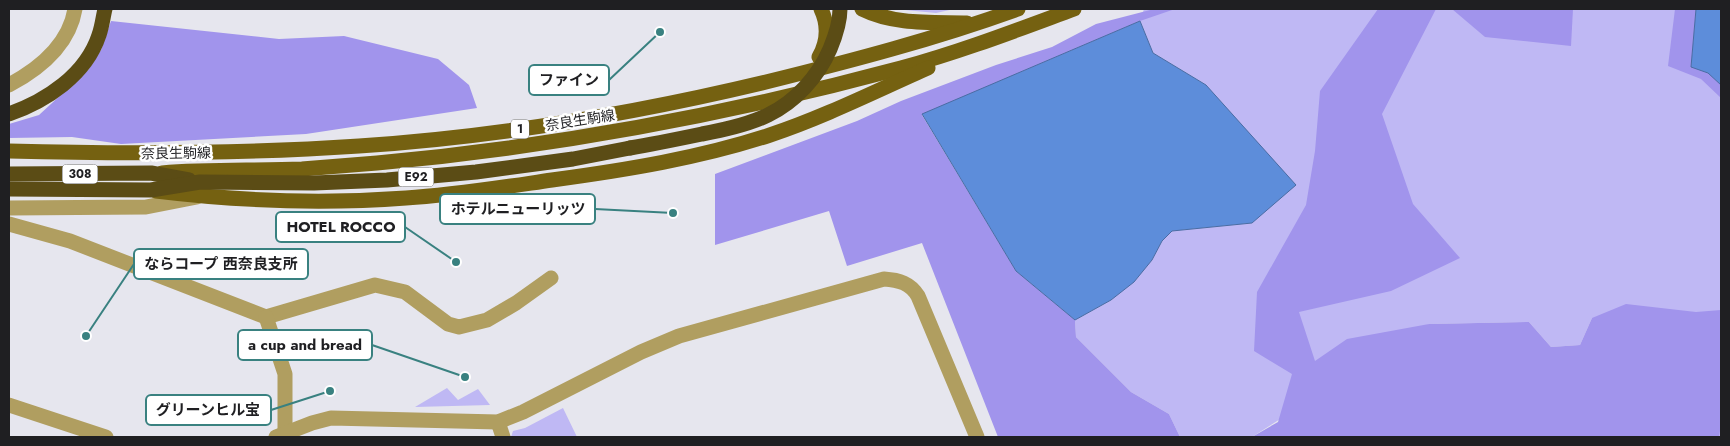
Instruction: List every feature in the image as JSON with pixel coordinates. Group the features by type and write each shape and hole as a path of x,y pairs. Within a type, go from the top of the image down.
{"highway":[{"path":"9,114 44,99 76,72 89,56 99,36 105,9"},
{"name":"E92","path":"151,173 201,189 387,180 476,172 573,159 744,124 768,115 788,103 807,85 824,62 834,41 840,9"},
{"name":"308","path":"9,174 151,173"},
{"name":"308","path":"9,188 201,189"}],"main road":[{"path":"784,78 807,67 818,58 826,45 827,30 821,9"},
{"path":"862,9 891,18 914,22 978,24"},
{"name":"奈良生駒線","path":"9,151 121,154 226,152 370,145 484,134 605,117 698,98 847,63 978,24 1018,9"},
{"name":"奈良生駒線","path":"151,173 196,170 302,168 360,164 503,149 562,140 736,108 902,67 1002,35 1074,9"},
{"name":"奈良生駒線","path":"201,189 353,201 406,198 589,175 715,152 788,128 1002,35"}],"street":[{"path":"9,85 37,68 60,44 75,9"},
{"path":"9,208 146,207 201,189"},
{"path":"9,224 70,241 266,316 375,286 405,292 448,324 459,327 487,320 516,303 551,278"},
{"path":"266,316 285,374 281,435 331,418 498,422 523,412 641,352 679,336 884,279 905,283 918,296 977,437"},
{"path":"9,404 106,437"},
{"path":"498,422 503,437"}],"shaded area":[{"path":"895,9 954,9 936,13"},
{"path":"1144,9 1721,9 1721,437 1705,437 1592,318 1580,345 1551,347 1529,322 1429,324 1252,437 1180,437 1169,414 1131,392 1076,337 1075,320 1111,300 1152,260 1162,241 1172,231 1252,223 1206,85 1153,53 1140,21"},
{"path":"1154,9 1175,9 1140,21 922,115 1016,271 1075,320 1076,337 1131,392 1169,414 1180,437 998,437 922,243 847,266 829,211 715,245 715,174 857,121 901,101 996,65 1052,47 1096,24"},
{"path":"1378,9 1436,9 1382,114 1413,204 1460,258 1391,291 1299,312 1315,361 1347,339 1429,324 1529,322 1551,347 1580,345 1592,318 1626,304 1696,312 1721,310 1721,425 1719,437 1252,437 1278,422 1292,374 1254,351 1257,292 1306,205 1315,151 1320,91"},
{"path":"1452,9 1573,9 1571,46 1485,37"},
{"path":"1675,9 1696,9 1691,67 1708,73 1721,85 1721,98 1701,79 1668,66"},
{"path":"111,21 279,39 344,36 438,59 469,85 477,108 306,134 121,144 72,137 9,138 9,124 39,115 88,70 101,50"},
{"path":"447,388 458,400 478,389 490,405 415,407"},
{"path":"563,408 577,437 511,437 513,431 525,428"}],"water":[{"path":"1696,9 1721,9 1721,85 1708,73 1691,67"},
{"path":"1140,21 1153,53 1206,85 1296,185 1252,223 1172,231 1162,241 1152,260 1134,282 1111,300 1075,320 1016,271 922,114"}],"place":[{"name":"ファイン","path":"660,32"},
{"name":"ホテルニューリッツ","path":"673,213"},
{"name":"HOTEL ROCCO","path":"456,262"},
{"name":"ならコープ 西奈良支所","path":"86,336"},
{"name":"a cup and bread","path":"465,377"},
{"name":"グリーンヒル宝","path":"330,391"}]}
